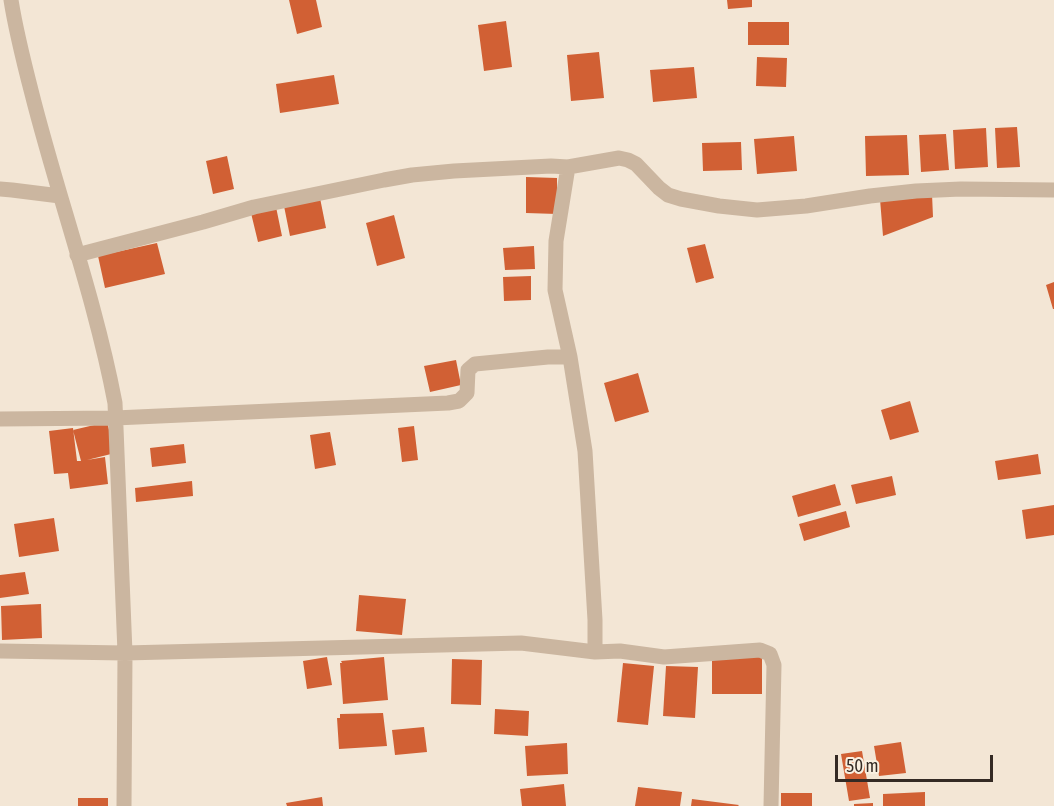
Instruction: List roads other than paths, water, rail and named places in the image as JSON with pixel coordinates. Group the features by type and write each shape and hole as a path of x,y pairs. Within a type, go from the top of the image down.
{"street":[{"path":"11,0 15,28 41,132 108,365 114,403 125,653 124,806"},
{"path":"78,255 254,207 384,180 454,171 568,167 619,158 636,164 669,195 719,206 757,210 806,206 916,191 1054,190"},
{"path":"568,167 556,241 555,290 570,357 585,451 595,652"},
{"path":"0,189 60,196"},
{"path":"0,419 115,418 448,403 459,401 467,393 468,370 475,364 570,357"},
{"path":"0,651 125,653 521,643 664,657 760,650 770,654 774,665 771,806"}]}
